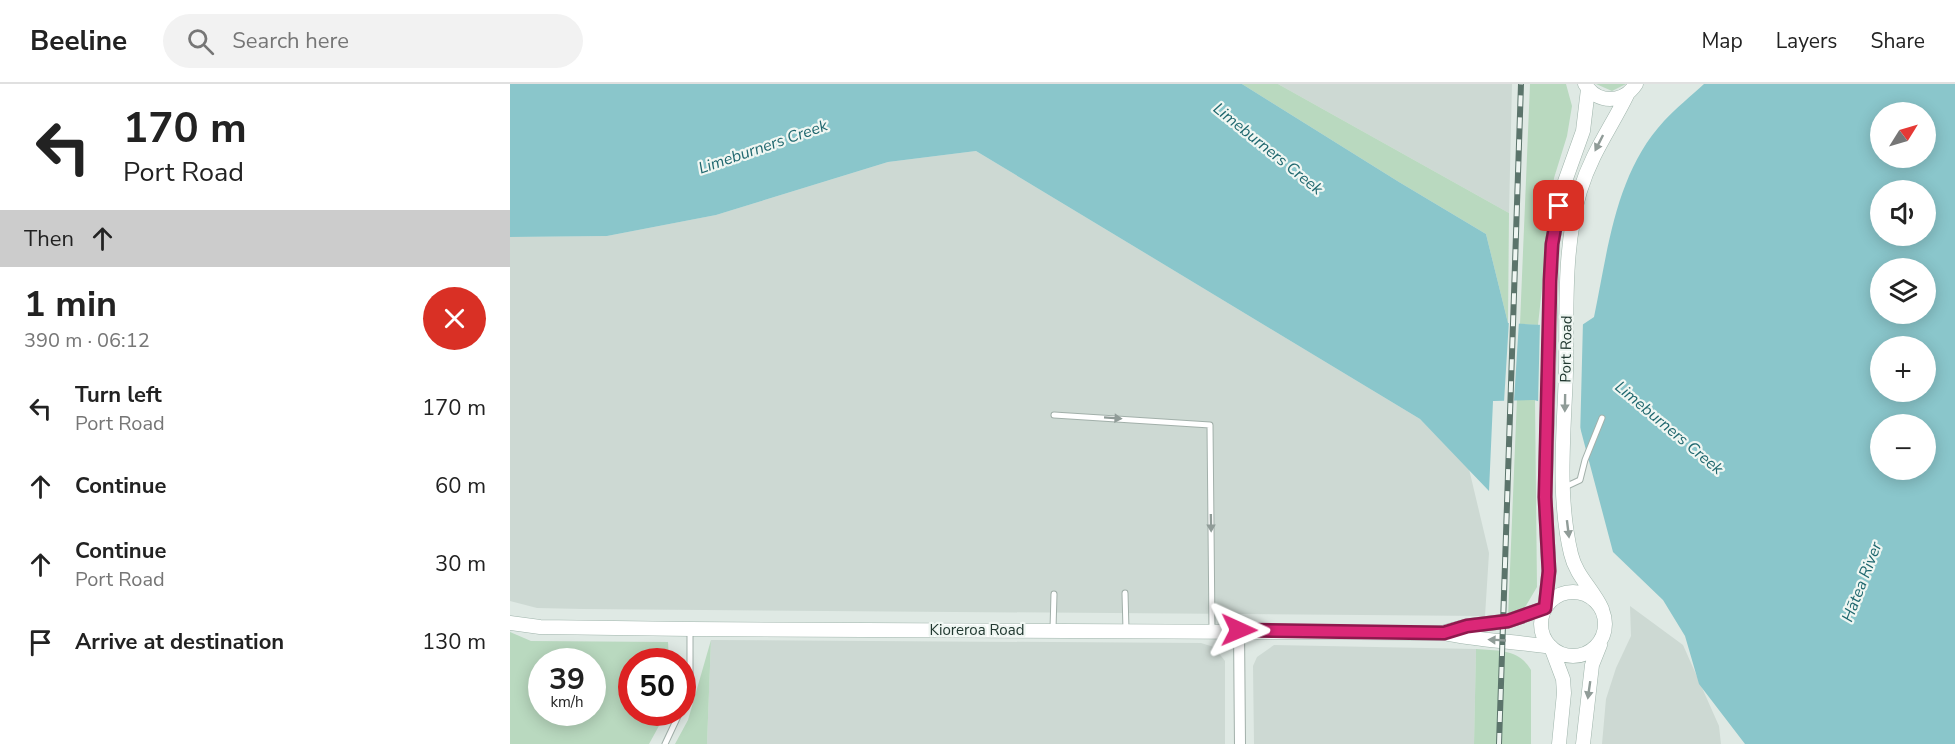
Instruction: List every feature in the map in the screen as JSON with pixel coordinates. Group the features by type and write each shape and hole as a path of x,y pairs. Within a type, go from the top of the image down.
{"main road":[{"path":"1586,86 1607,99 1632,89"},
{"name":"Port Road","path":"1545,608 1549,571 1545,497 1552,244 1563,187 1583,131 1586,86"},
{"name":"Port Road","path":"1602,609 1597,598 1581,578 1571,555 1565,487 1570,245 1580,193 1593,155 1632,89"},
{"path":"1559,744 1564,693 1561,672 1542,629 1545,608 1551,600 1569,592 1588,595 1602,609 1606,628 1592,665 1583,744"},
{"name":"Kioreroa Road","path":"1444,633 1467,626 1508,621 1545,608"},
{"name":"Kioreroa Road","path":"510,623 540,627 690,629 1239,630 1444,633 1470,639 1551,647"},
{"path":"1551,647 1560,653 1580,656 1597,646 1603,638"}],"street":[{"path":"1239,630 1239,744"}],"lane":[{"path":"1054,416 1210,425 1212,630"},
{"path":"1565,487 1580,480 1588,452 1602,418"},
{"path":"1125,593 1126,630"},
{"path":"1053,630 1054,594"},
{"path":"690,629 690,648"},
{"path":"665,744 673,726"}],"shaded area":[{"path":"1278,84 1512,84 1509,213"},
{"path":"976,151 1420,419 1469,469 1489,553 1485,616 583,609 537,608 510,601 510,237 607,236 716,215 888,162"},
{"path":"1630,606 1683,645 1719,726 1721,744 1602,744 1606,699 1616,668 1631,636"},
{"path":"711,640 1201,643 1214,647 1225,661 1225,744 707,744"},
{"path":"1274,645 1476,649 1474,744 1254,744 1253,666 1257,657"}],"green space":[{"path":"1242,84 1278,84 1509,213 1508,323 1486,234"},
{"path":"1530,84 1566,84 1572,106 1567,136 1554,178 1538,325 1520,324"},
{"path":"1596,84 1626,84 1612,91"},
{"path":"1517,398 1535,400 1537,587 1524,609 1508,618"},
{"path":"510,632 531,641 668,642 668,648 618,648 618,726 659,726 649,744 510,744"},
{"path":"711,640 707,744 675,744 685,726 696,726 696,692"},
{"path":"1476,649 1508,652 1521,658 1531,670 1531,744 1474,744"}],"water":[{"path":"510,84 1242,84 1486,234 1508,323 1579,327 1594,317 1609,240 1624,189 1634,165 1647,142 1664,121 1704,84 1955,84 1955,744 1745,744 1699,684 1685,636 1663,600 1613,552 1576,412 1534,400 1493,401 1489,491 1420,419 976,151 888,162 716,215 607,236 510,237"}],"pier":[{"path":"1509,320 1519,321 1514,401 1504,402"},
{"path":"1583,321 1580,440 1573,414 1538,404 1540,322 1578,324"}],"railway":[{"path":"1499,744 1521,84"}],"route":[{"path":"1239,630 1444,633 1467,626 1508,621 1545,608 1549,571 1545,497 1550,281 1552,244 1559,206"}],"water label":[{"name":"Limeburners Creek","path":"763,147"},
{"name":"Limeburners Creek","path":"1268,149"},
{"name":"Limeburners Creek","path":"1669,428"},
{"name":"Hātea River","path":"1862,582"}]}
